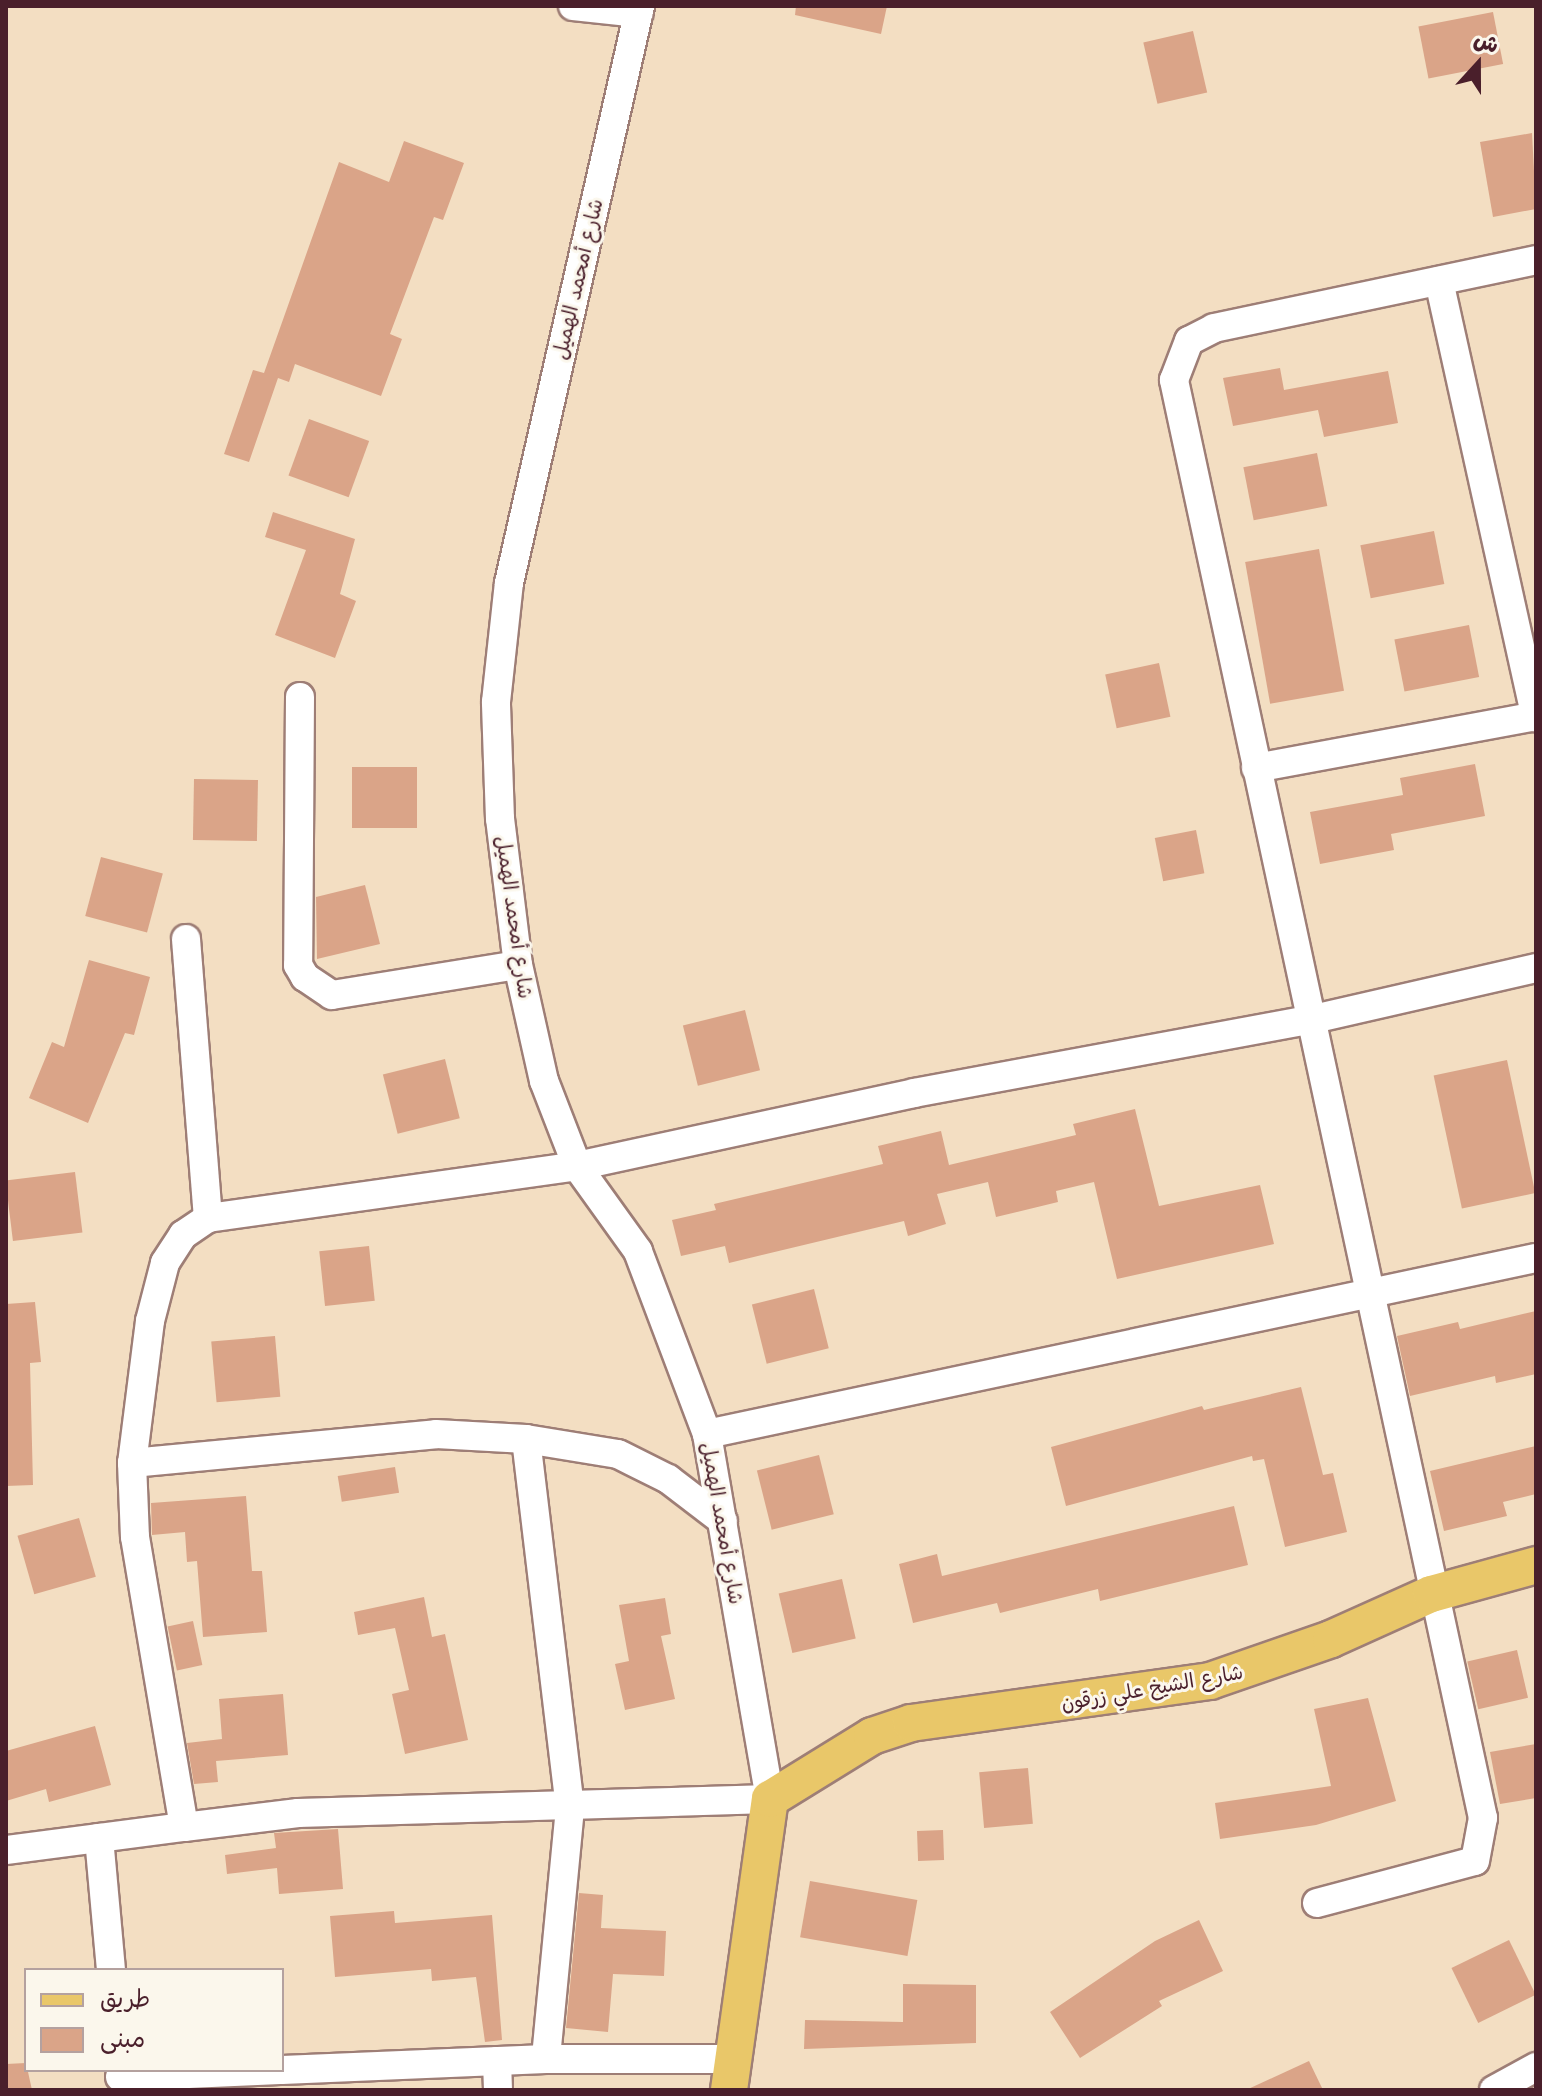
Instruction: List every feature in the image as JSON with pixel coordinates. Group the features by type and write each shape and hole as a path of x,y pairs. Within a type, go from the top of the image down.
{"main road":[{"name":"شارع الشيخ علي زرقون","path":"770,1799 872,1736 911,1723 1210,1681 1305,1649 1431,1594 1536,1565"},
{"path":"730,2074 770,1799"}],"street":[{"path":"573,6 639,9"},
{"name":"شارع أمحمد الهميل","path":"639,9 501,633 496,702 500,819 518,965 544,1081 577,1166 638,1251 707,1434 770,1799"},
{"path":"1317,1903 1456,1869 1475,1861 1482,1844 1483,1818 1431,1594 1174,380 1179,359 1189,341 1214,328 1536,260"},
{"path":"1256,768 1536,716 1439,281"},
{"path":"300,697 298,965 305,977 332,995 518,965"},
{"path":"186,939 208,1218"},
{"path":"184,1827 135,1537 132,1463 150,1321 165,1263 183,1235 208,1218 577,1166 914,1093 1309,1020 1536,968"},
{"path":"707,1434 1369,1296 1536,1258"},
{"path":"132,1463 436,1434 526,1439 618,1454 668,1479 723,1521"},
{"path":"526,1439 570,1808 546,2059"},
{"path":"6,1850 298,1813 570,1808 770,1799"},
{"path":"99,1838 111,1968"},
{"path":"284,2070 546,2059 730,2074"},
{"path":"497,2061 498,2090"},
{"path":"1494,2090 1536,2067"},
{"path":"120,2079 245,2072"}],"building":[{"path":"796,6 887,6 881,34 795,15"},
{"path":"1493,12 1503,64 1429,79 1418,27"},
{"path":"1193,31 1207,92 1157,104 1143,42"},
{"path":"1532,133 1536,209 1493,217 1480,142"},
{"path":"404,141 464,163 443,220 434,217 390,334 402,339 381,396 295,364 289,382 278,378 249,462 224,454 253,370 264,373 339,162 389,182"},
{"path":"1280,368 1284,390 1388,371 1398,423 1324,437 1318,410 1233,426 1223,378"},
{"path":"309,419 369,441 349,497 288,475"},
{"path":"1317,453 1327,506 1254,520 1243,467"},
{"path":"273,512 355,539 340,594 356,601 335,658 275,635 306,550 265,537"},
{"path":"1434,531 1444,584 1371,598 1360,545"},
{"path":"1319,549 1344,691 1270,704 1245,562"},
{"path":"1469,625 1479,677 1405,692 1394,640"},
{"path":"1159,663 1170,717 1117,728 1105,674"},
{"path":"1475,764 1485,816 1391,834 1394,850 1320,864 1310,812 1403,795 1400,778"},
{"path":"352,767 417,767 417,828 352,828"},
{"path":"194,779 258,780 257,841 193,840"},
{"path":"1196,830 1204,873 1163,881 1155,838"},
{"path":"101,857 163,874 147,932 85,916"},
{"path":"365,885 380,944 317,959 316,897"},
{"path":"89,960 150,977 134,1035 125,1033 88,1123 29,1098 52,1042 64,1047"},
{"path":"745,1010 760,1070 698,1086 683,1025"},
{"path":"445,1059 460,1118 398,1134 383,1074"},
{"path":"1507,1060 1535,1193 1462,1209 1434,1076"},
{"path":"1135,1109 1159,1206 1260,1185 1274,1244 1117,1279 1094,1182 1056,1191 1058,1202 996,1217 988,1182 937,1194 946,1224 908,1236 904,1221 729,1263 725,1246 681,1256 672,1220 716,1210 714,1204 883,1164 878,1146 941,1131 949,1165 1076,1135 1073,1124"},
{"path":"75,1172 82,1233 13,1241 6,1180"},
{"path":"369,1246 375,1301 325,1306 319,1251"},
{"path":"814,1289 829,1348 767,1364 752,1304"},
{"path":"35,1302 41,1362 30,1363 33,1485 6,1486 6,1304"},
{"path":"1536,1311 1536,1374 1496,1383 1495,1376 1410,1396 1397,1336 1458,1322 1460,1329"},
{"path":"275,1336 280,1397 217,1402 211,1342"},
{"path":"1301,1387 1323,1475 1333,1473 1347,1532 1285,1547 1264,1459 1253,1461 1252,1456 1066,1506 1051,1447 1202,1406 1204,1410"},
{"path":"1536,1446 1536,1494 1503,1502 1507,1516 1444,1531 1430,1471"},
{"path":"819,1455 834,1514 772,1530 757,1470"},
{"path":"395,1467 399,1493 342,1502 338,1476"},
{"path":"246,1496 252,1571 262,1571 267,1632 203,1637 197,1561 187,1562 185,1532 152,1535 151,1503"},
{"path":"1234,1506 1248,1565 1100,1601 1098,1589 1000,1613 997,1603 913,1623 899,1564 937,1554 942,1576"},
{"path":"79,1518 96,1577 34,1594 17,1536"},
{"path":"842,1579 856,1638 792,1653 779,1594"},
{"path":"424,1597 432,1637 445,1634 468,1740 405,1754 392,1694 409,1690 395,1628 358,1635 354,1612"},
{"path":"665,1598 671,1634 661,1636 675,1699 625,1710 615,1664 629,1661 619,1605"},
{"path":"193,1621 202,1665 177,1670 168,1626"},
{"path":"1517,1650 1528,1698 1478,1709 1467,1661"},
{"path":"283,1694 288,1755 216,1761 218,1782 194,1784 187,1743 222,1739 219,1699"},
{"path":"1368,1698 1396,1801 1316,1825 1220,1839 1215,1803 1331,1786 1314,1709"},
{"path":"95,1726 111,1785 49,1802 46,1789 6,1801 6,1751"},
{"path":"1536,1744 1536,1798 1500,1804 1490,1752"},
{"path":"1028,1768 1033,1824 984,1828 979,1772"},
{"path":"338,1829 343,1889 279,1894 277,1868 227,1874 225,1855 276,1848 274,1833"},
{"path":"943,1830 944,1860 918,1861 917,1831"},
{"path":"810,1881 917,1900 907,1956 800,1937"},
{"path":"579,1893 603,1895 601,1928 666,1931 664,1976 613,1974 608,2032 566,2028"},
{"path":"394,1911 395,1923 492,1915 502,2040 485,2042 476,1977 432,1981 431,1969 335,1977 330,1916"},
{"path":"1199,1920 1223,1971 1159,2001 1162,2006 1080,2058 1050,2012 1155,1941"},
{"path":"1509,1940 1536,1995 1478,2023 1451,1968"},
{"path":"903,1984 976,1985 976,2043 804,2049 805,2020 903,2022"},
{"path":"1309,2061 1323,2090 1246,2090"},
{"path":"24,2063 24,2072 28,2072 32,2090 6,2090 6,2064"}]}
